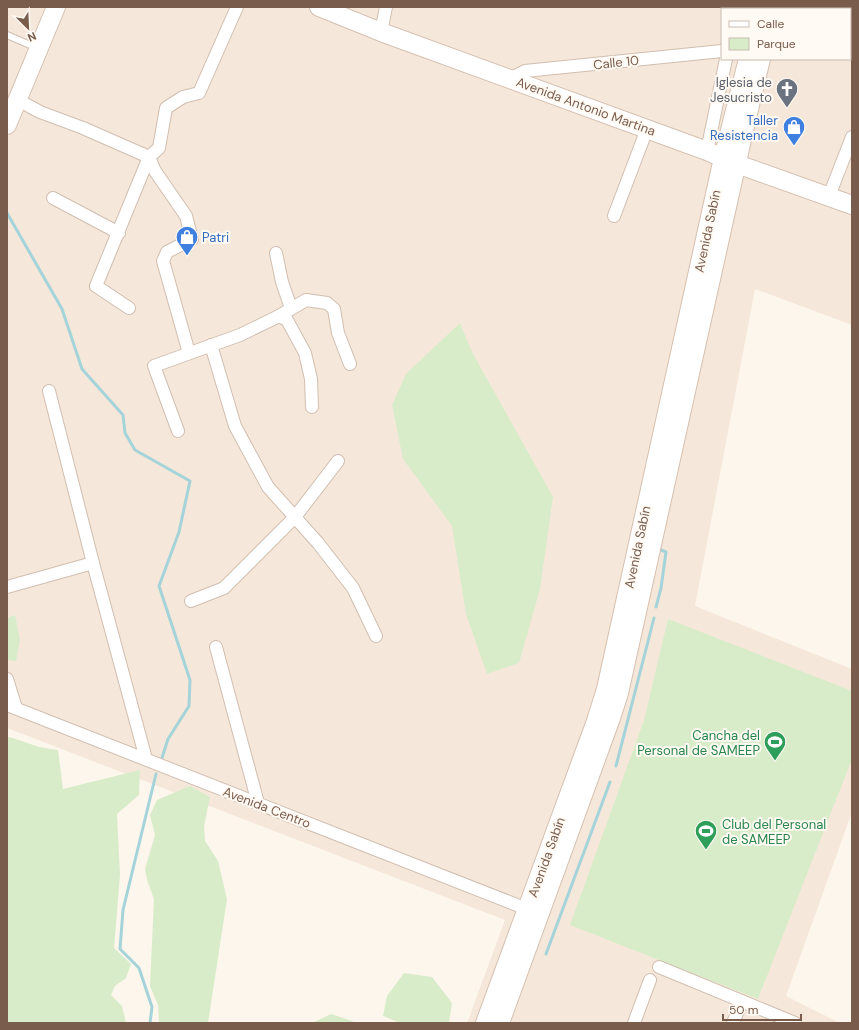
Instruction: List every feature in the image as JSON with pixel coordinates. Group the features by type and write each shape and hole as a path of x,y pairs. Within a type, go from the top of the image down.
{"main road":[{"path":"7,125 56,7"},
{"name":"Avenida Antonio Martina","path":"319,7 381,32 511,78 722,158 852,205"},
{"name":"Avenida Sabín","path":"485,1023 596,721 606,689 722,158 748,60"},
{"name":"Avenida Sabín","path":"500,1023 619,693 722,158 761,60"}],"street":[{"path":"129,308 96,286 149,157 159,148 166,108 183,97 198,93 238,7"},
{"path":"381,32 386,7"},
{"name":"Calle 10","path":"511,78 525,71 721,51"},
{"name":"Avenida Sabín","path":"722,158 726,60"},
{"path":"18,100 40,112 83,128 149,157 155,171 186,216 192,240 167,252 163,261 189,353"},
{"path":"614,216 646,129"},
{"path":"829,196 852,137"},
{"path":"52,198 118,233"},
{"path":"276,253 282,282 291,308"},
{"path":"178,431 154,366 240,335 279,316 306,300 327,303 334,309 338,333 350,364"},
{"path":"279,316 287,320 305,353 311,380 312,407"},
{"path":"211,345 235,426 268,487 318,543 353,588 376,636"},
{"path":"49,391 93,563 146,759"},
{"path":"191,601 224,588 295,517 338,461"},
{"path":"7,587 93,563"},
{"path":"216,647 258,803"},
{"path":"7,679 12,706"},
{"name":"Avenida Centro","path":"12,706 527,909"},
{"path":"660,967 796,1023"},
{"path":"634,1023 650,980"},
{"path":"733,1023 742,1001"}],"lane":[{"path":"7,36 38,49"}],"shaded area":[{"path":"7,7 852,7 852,325 755,289 695,606 852,669 852,812 786,996 840,1023 467,1023 505,920 7,728"}],"green space":[{"path":"460,323 472,352 553,497 540,589 519,663 487,674 466,614 452,526 403,459 392,405 406,374"},
{"path":"15,615 20,640 16,661 7,660 7,618"},
{"name":"Club del Personal de SAMEEP","path":"668,619 852,691 852,759 758,999 570,925 644,720"},
{"path":"7,737 39,747 58,750 63,789 140,770 139,795 117,814 120,875 114,948 131,964 126,978 115,986 111,995 122,1006 126,1023 7,1023"},
{"path":"190,786 210,797 204,826 205,841 218,861 227,899 208,1023 159,1023 158,1005 150,986 154,899 147,880 145,869 155,835 150,815 157,800"},
{"path":"404,973 432,977 452,1003 449,1023 400,1023 383,1016 387,996"},
{"path":"331,1014 352,1021 355,1023 312,1023"}],"waterway":[{"path":"7,213 62,309 82,369 123,415 125,433 135,450 190,481 179,532 159,586 190,680 189,706 168,739 162,758"},
{"path":"656,607 661,588 666,552 661,550"},
{"path":"616,766 654,618"},
{"path":"150,1023 152,1007 139,968 120,949 123,910 156,774"},
{"path":"546,954 610,782"}],"place":[{"name":"Iglesia de Jesucristo","path":"787,108"},
{"name":"Taller Resistencia","path":"794,146"},
{"name":"Patri","path":"187,256"},
{"name":"Cancha del Personal de SAMEEP","path":"775,762"},
{"name":"Club del Personal de SAMEEP","path":"706,850"}]}
